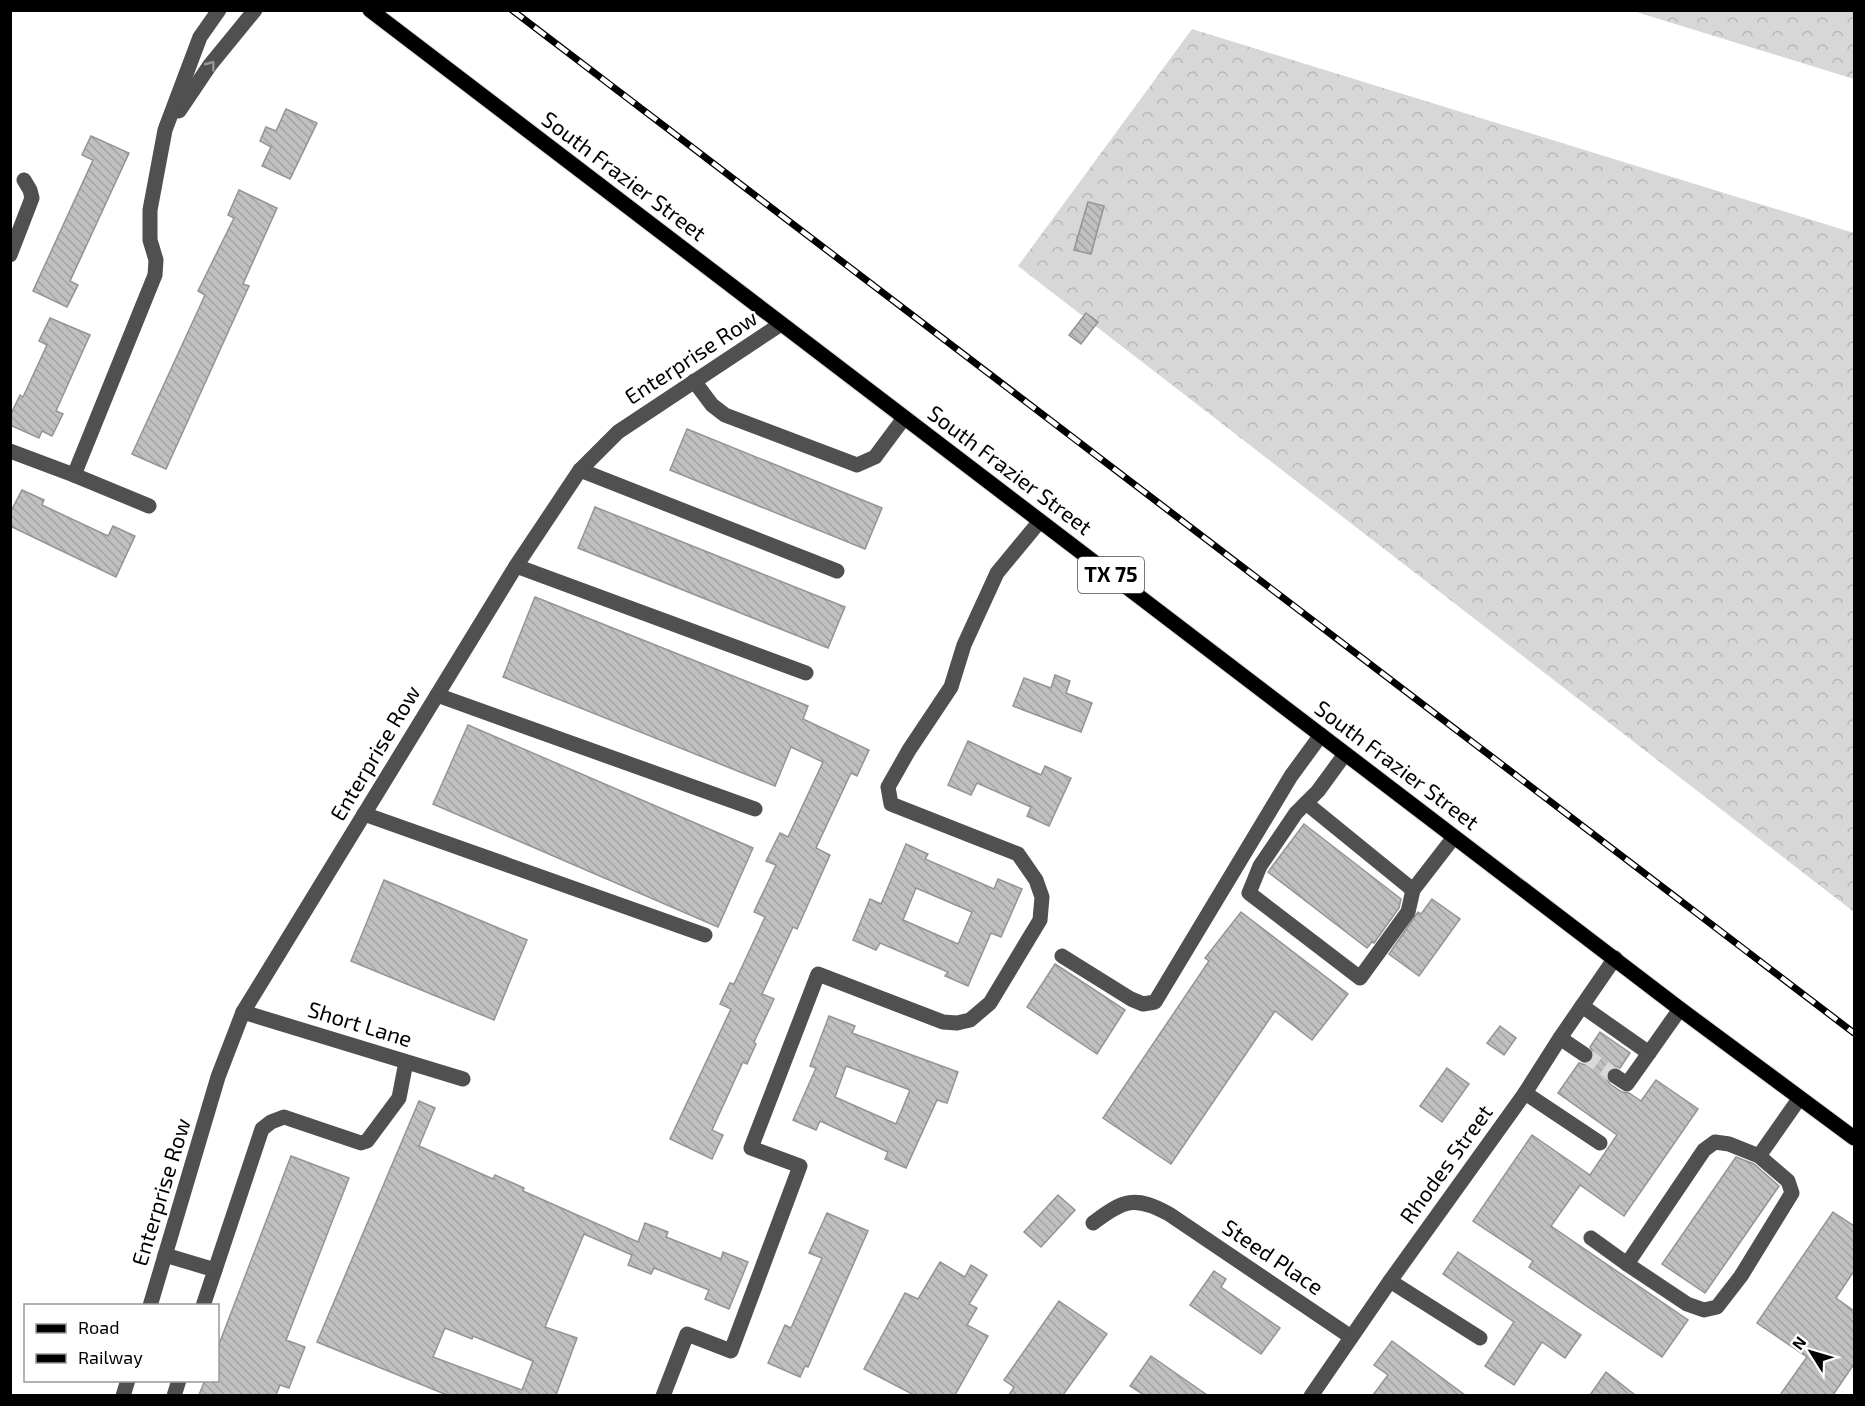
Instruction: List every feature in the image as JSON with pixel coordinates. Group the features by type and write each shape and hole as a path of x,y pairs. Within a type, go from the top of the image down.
{"main road":[{"name":"South Frazier Street","path":"370,10 1680,1009 1854,1138"}],"street":[{"path":"74,475 155,275 156,260 150,240 150,210 165,130 200,37 219,10"},
{"path":"165,130 210,65 255,10"},
{"path":"10,255 32,198 24,180"},
{"name":"Enterprise Row","path":"150,1304 218,1077 243,1012 516,566 580,470 618,432 781,324"},
{"path":"694,381 712,405 725,415 857,465 875,457 904,418"},
{"path":"10,451 149,506"},
{"path":"580,470 837,572"},
{"path":"663,1395 687,1334 731,1352 800,1166 751,1148 818,974 943,1022 957,1023 970,1020 981,1013 1000,989 1040,920 1042,897 1036,880 1018,854 891,804 888,786 951,687 964,645 997,573 1040,521"},
{"path":"516,566 806,673"},
{"path":"437,695 755,809"},
{"path":"1062,956 1131,999 1143,1004 1155,1002 1291,776 1321,735"},
{"path":"1345,754 1318,791 1296,813 1260,866 1249,893 1360,978 1408,912 1413,890 1454,837"},
{"path":"1306,803 1413,890"},
{"path":"364,814 705,935"},
{"name":"Rhodes Street","path":"1316,1394 1351,1337 1525,1093 1582,1005 1616,958"},
{"path":"1582,1005 1649,1053"},
{"path":"1615,1076 1627,1084 1680,1009"},
{"name":"Short Lane","path":"243,1012 463,1079"},
{"path":"1560,1038 1585,1055"},
{"path":"203,1304 262,1129 271,1122 284,1117 361,1143 367,1141 399,1098 406,1062"},
{"path":"1525,1093 1600,1143"},
{"path":"1759,1156 1799,1099"},
{"path":"1591,1238 1627,1264 1687,1304 1704,1310 1717,1307 1741,1276 1792,1193 1788,1181 1759,1156 1729,1144 1715,1142 1704,1150 1627,1264"},
{"name":"Steed Place","path":"1093,1223 1111,1209 1133,1201 1151,1203 1351,1337"},
{"path":"165,1255 214,1270"},
{"path":"1390,1281 1480,1338"}],"green space":[{"path":"1633,11 1854,11 1854,79"},
{"path":"1192,29 1854,233 1854,912 1018,266"}],"building":[{"path":"286,109 317,123 290,179 262,166 271,147 260,141 266,127 276,131"},
{"path":"91,136 129,153 70,281 78,285 67,307 33,291 93,160 82,155"},
{"path":"239,190 277,208 243,284 249,286 166,469 132,454 205,295 198,291 234,218 228,215"},
{"path":"1088,202 1104,206 1091,254 1074,250"},
{"path":"1086,313 1098,322 1081,344 1069,335"},
{"path":"50,318 90,335 56,411 63,414 52,436 42,431 39,438 10,425 10,416 20,395 23,397 47,345 39,341"},
{"path":"687,429 882,508 865,549 670,470"},
{"path":"22,490 44,500 42,505 108,536 113,526 135,536 116,577 10,526 10,513"},
{"path":"595,507 845,607 828,648 578,548"},
{"path":"535,597 808,706 803,719 869,750 857,776 851,773 816,848 830,855 797,929 793,927 762,994 774,999 754,1042 756,1044 747,1064 743,1062 712,1130 723,1135 712,1159 670,1139 731,1009 720,1004 730,983 734,984 765,917 754,912 776,865 766,861 780,833 788,837 823,762 791,747 775,786 503,677"},
{"path":"1055,675 1070,681 1066,693 1092,703 1081,732 1013,706 1024,678 1051,688"},
{"path":"468,725 753,848 718,927 433,804"},
{"path":"968,741 1041,775 1045,766 1071,778 1049,826 1027,816 1031,807 977,783 971,795 948,785"},
{"path":"1304,824 1401,899 1399,908 1374,943 1372,942 1367,948 1268,872"},
{"path":"906,844 928,854 925,859 994,889 998,879 1022,889 1001,937 991,933 968,986 945,976 948,972 880,943 876,950 853,940 870,899 881,904","holes":["916,888 972,912 958,944 903,920"]},
{"path":"384,880 527,940 494,1020 351,961"},
{"path":"1432,899 1460,919 1419,976 1389,954 1418,912 1421,914"},
{"path":"1241,912 1348,994 1312,1040 1275,1011 1171,1164 1103,1118 1209,961 1205,958"},
{"path":"1055,964 1125,1010 1097,1054 1027,1007"},
{"path":"829,1016 855,1026 852,1033 958,1072 947,1103 937,1100 906,1168 885,1159 888,1152 820,1121 816,1130 793,1120 816,1068 810,1066","holes":["846,1066 910,1090 896,1124 835,1097"]},
{"path":"1500,1026 1516,1038 1504,1055 1487,1043"},
{"path":"1600,1032 1630,1053 1620,1068 1615,1066 1607,1070 1605,1076 1610,1084 1641,1101 1656,1080 1698,1109 1624,1216 1580,1185 1551,1226 1688,1320 1662,1357 1529,1267 1533,1261 1473,1221 1532,1135 1590,1175 1617,1135 1558,1093 1579,1063 1585,1065 1593,1061 1595,1055 1590,1047"},
{"path":"1447,1068 1469,1084 1442,1122 1420,1106"},
{"path":"419,1101 435,1108 419,1146 493,1179 495,1175 524,1188 523,1191 638,1242 645,1223 668,1232 666,1237 721,1259 723,1252 748,1262 729,1309 705,1299 709,1290 654,1268 651,1274 628,1265 632,1255 584,1234 545,1327 577,1338 556,1395 447,1395 317,1342","holes":["445,1328 472,1339 473,1336 533,1361 522,1390 433,1357"]},
{"path":"291,1156 349,1178 286,1340 305,1347 289,1388 280,1385 276,1395 199,1395 204,1382 219,1382 219,1344"},
{"path":"1736,1157 1754,1164 1779,1186 1705,1293 1662,1264"},
{"path":"1058,1195 1075,1210 1041,1247 1024,1232"},
{"path":"1833,1212 1854,1226 1854,1271 1836,1298 1854,1311 1854,1364 1833,1395 1780,1395 1807,1357 1757,1323"},
{"path":"827,1213 868,1231 808,1367 805,1366 800,1377 768,1363 785,1325 791,1328 822,1258 809,1253"},
{"path":"1458,1252 1581,1335 1565,1358 1542,1342 1514,1385 1485,1366 1514,1322 1443,1274"},
{"path":"940,1262 965,1277 971,1265 987,1275 969,1304 977,1308 967,1325 988,1336 955,1395 914,1395 864,1369 905,1293 918,1299"},
{"path":"1214,1271 1226,1279 1221,1287 1280,1328 1261,1354 1190,1305"},
{"path":"1059,1301 1107,1334 1063,1395 1009,1395 1014,1387 1004,1380"},
{"path":"1392,1341 1465,1395 1373,1395 1388,1375 1374,1365"},
{"path":"1151,1356 1207,1395 1144,1395 1130,1386"},
{"path":"1606,1372 1635,1395 1590,1395"}],"tunnel":[{"path":"1585,1055 1615,1076"}],"railway":[{"path":"512,10 1854,1033"}]}
